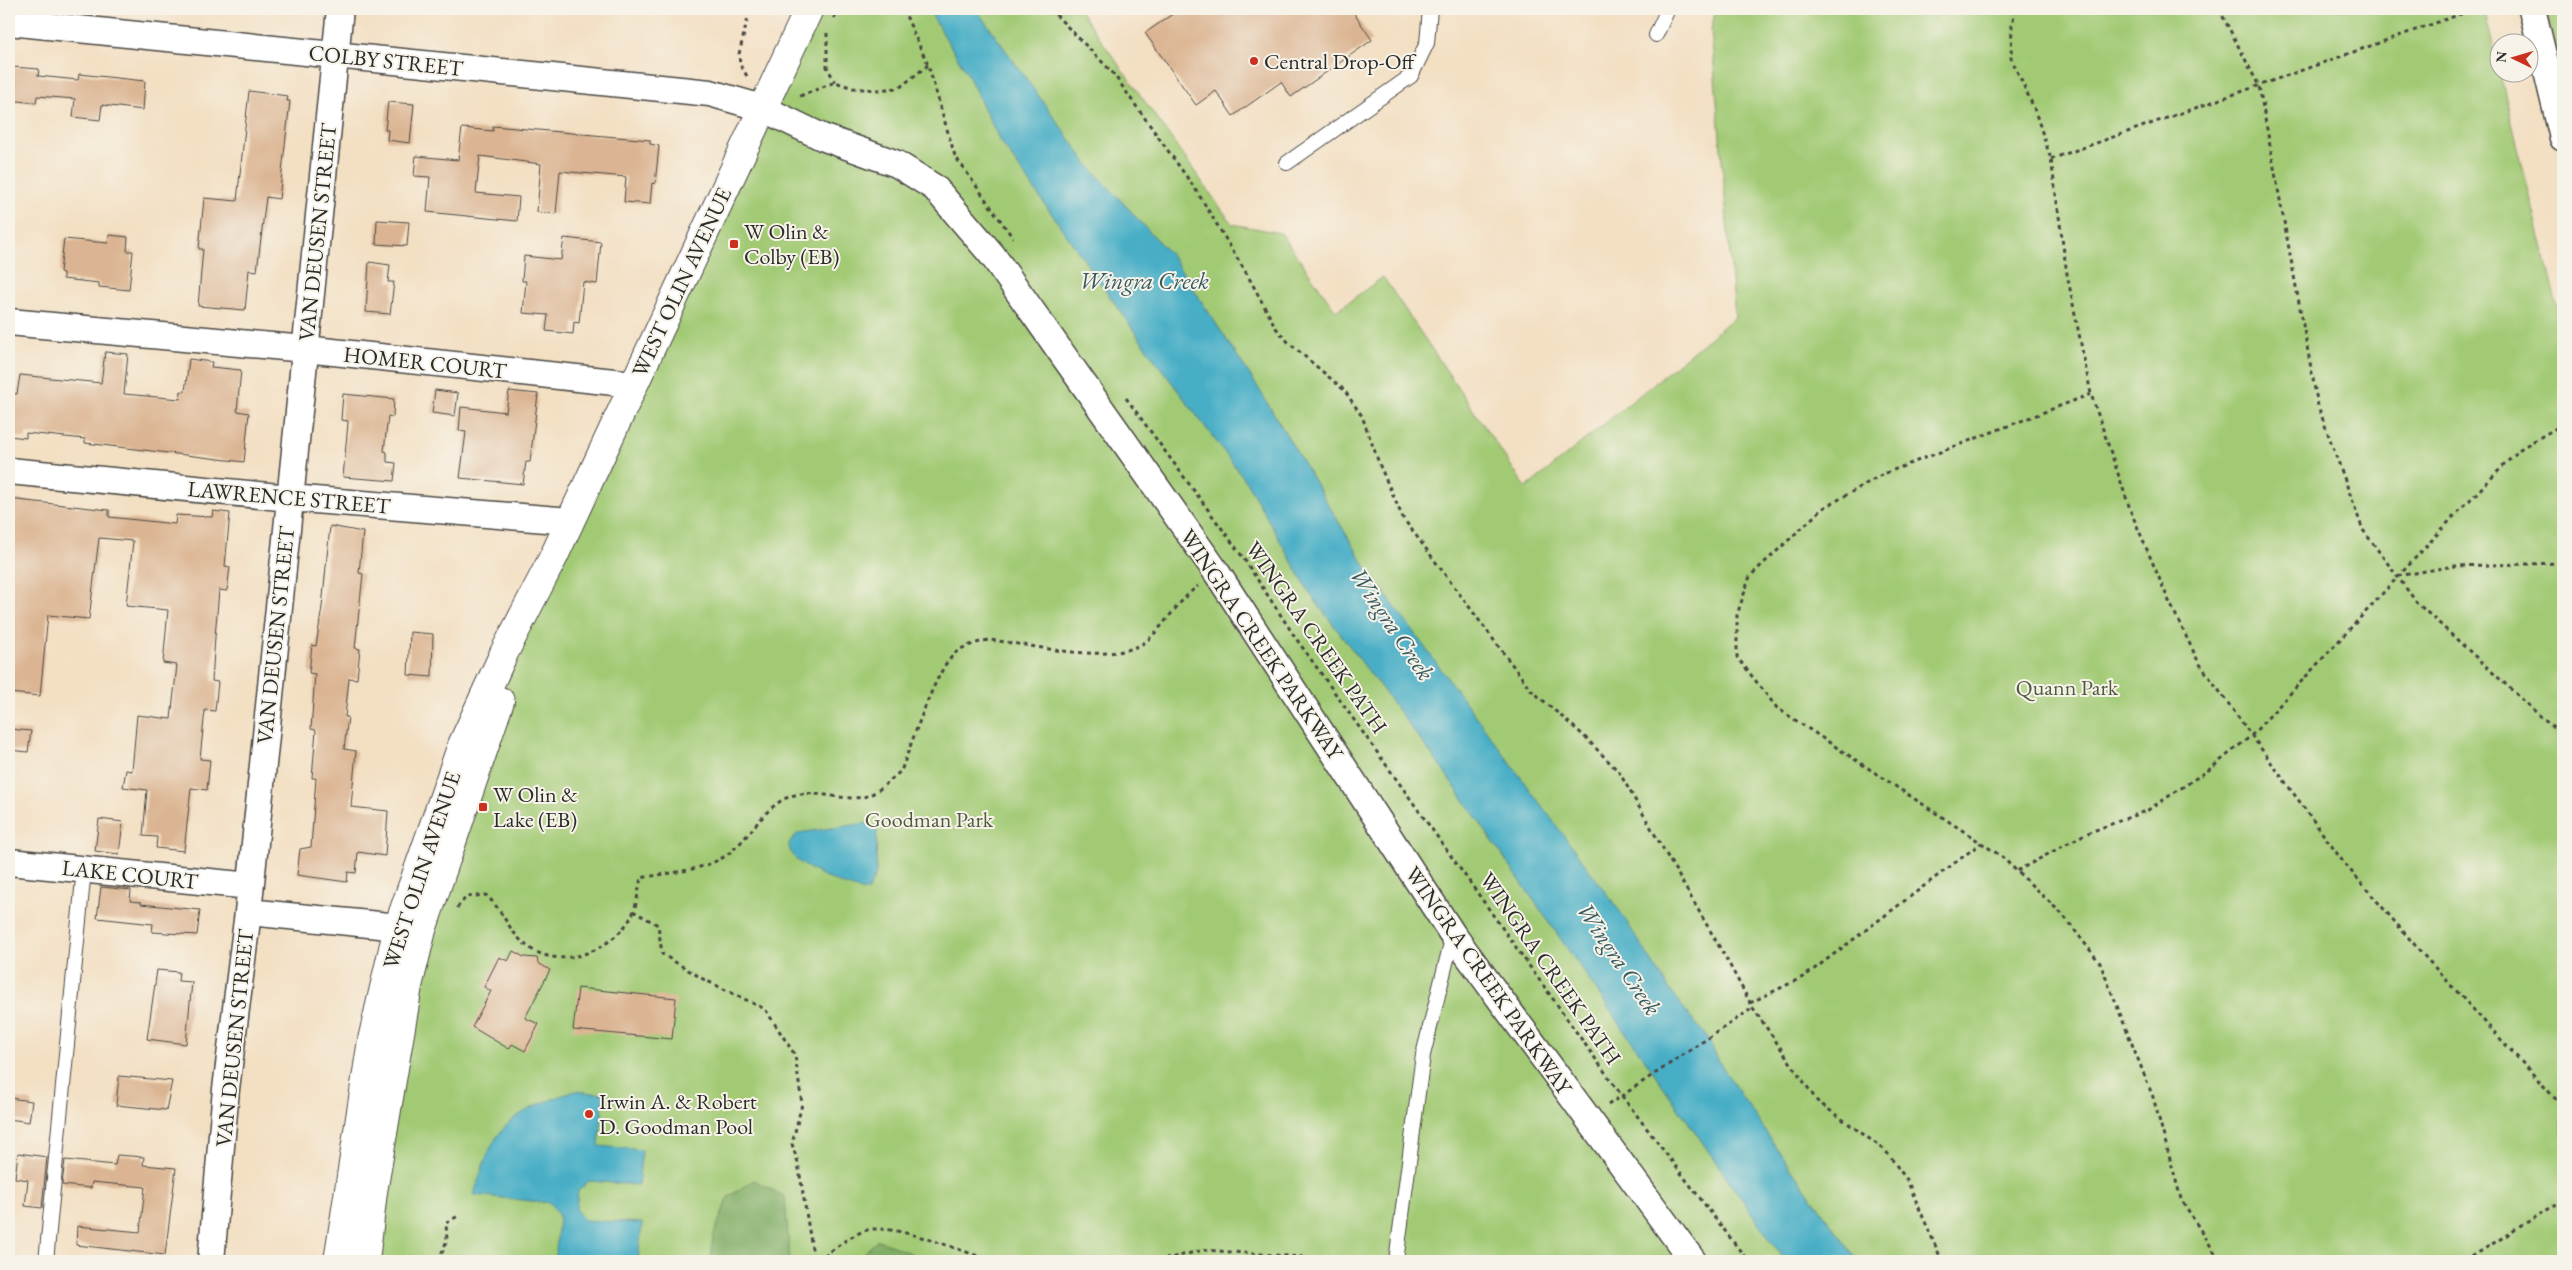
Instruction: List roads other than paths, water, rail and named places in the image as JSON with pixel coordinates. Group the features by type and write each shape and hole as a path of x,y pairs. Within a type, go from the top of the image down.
{"street":[{"name":"VAN DEUSEN STREET","path":"211,1261 226,1089 248,912 340,9"},
{"name":"WEST OLIN AVENUE","path":"338,1261 372,1040 410,928 467,793 554,556 809,9"},
{"path":"2532,9 2563,138"},
{"name":"COLBY STREET","path":"9,22 710,92 762,108"},
{"name":"WINGRA CREEK PARKWAY","path":"762,108 822,137 896,164 935,188 993,256 1217,573 1453,935 1693,1261"},
{"name":"HOMER COURT","path":"9,322 305,349 633,384"},
{"name":"LAWRENCE STREET","path":"9,471 290,498 570,521"},
{"name":"LAKE COURT","path":"9,862 250,886"},
{"path":"248,912 410,928"},
{"name":"WEST OLIN AVENUE","path":"365,1261 373,1192 408,986 410,928"}],"lane":[{"path":"1287,163 1411,76 1427,43 1430,9"},
{"path":"1656,35 1668,9"},
{"path":"46,1261 84,869"},
{"path":"1396,1261 1423,1055 1453,935"}],"water":[{"name":"Wingra Creek","path":"928,9 976,9 1089,166 1171,255 1257,386 1367,569 1621,913 1673,995 1706,1036 1722,1067 1788,1165 1858,1261 1785,1261 1441,767 1311,595 1246,481 1149,352 999,139 967,73"},
{"path":"867,823 877,828 876,873 868,891 852,888 821,875 797,860 790,850 789,843 798,833"},
{"path":"575,1091 604,1094 599,1146 642,1150 638,1185 589,1181 578,1191 576,1210 584,1220 642,1223 638,1261 555,1261 559,1216 550,1203 474,1195 488,1153 496,1138 506,1126 533,1107"}],"place":[{"name":"Central Drop-Off","path":"1254,61"},
{"name":"W Olin & Colby (EB)","path":"734,244"},
{"name":"W Olin & Lake (EB)","path":"483,807"},
{"name":"Irwin A. & Robert D. Goodman Pool","path":"589,1114"}],"park label":[{"name":"Quann Park","path":"2067,687"},
{"name":"Goodman Park","path":"929,819"}]}
